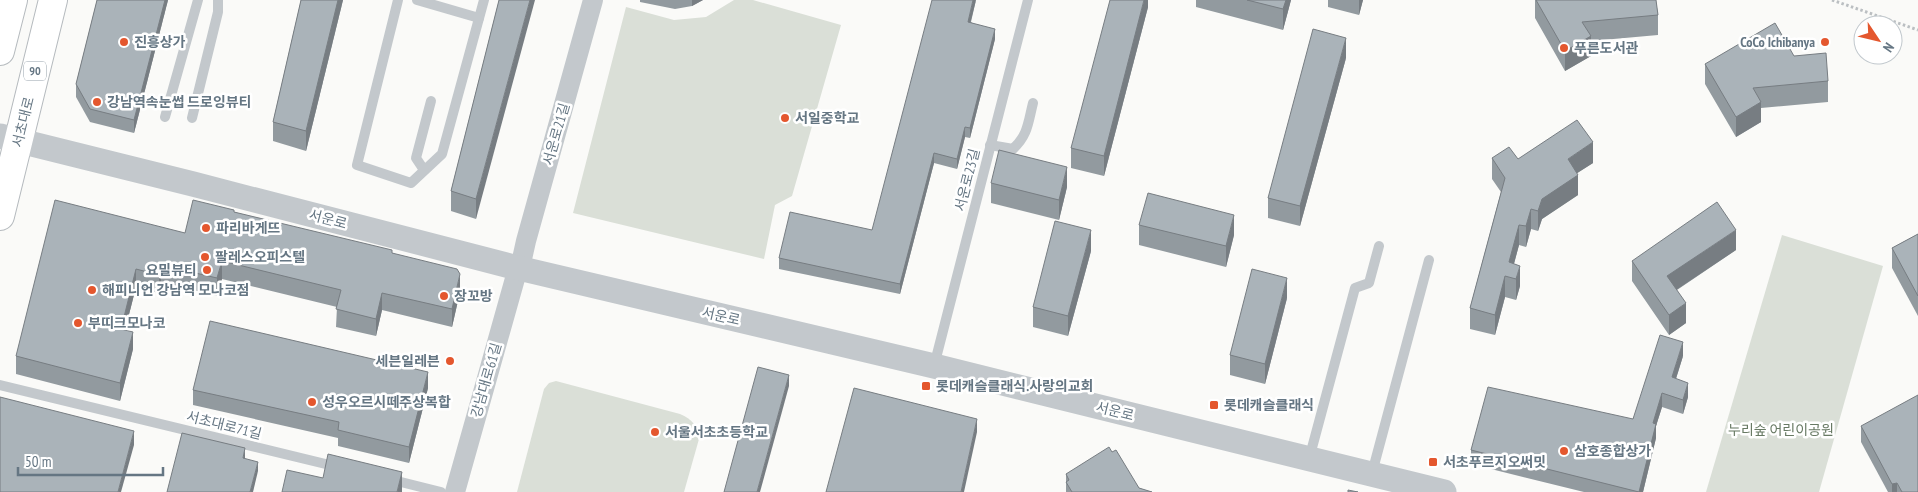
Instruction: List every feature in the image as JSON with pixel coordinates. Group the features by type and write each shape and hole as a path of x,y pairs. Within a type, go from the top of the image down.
{"main road":[{"path":"0,52 13,0"},
{"name":"서초대로","path":"0,216 9,139 53,0"}],"street":[{"name":"서운로21길","path":"520,268 528,232 593,0"},
{"name":"서운로","path":"9,139 520,268 934,366 1444,492"},
{"name":"강남대로61길","path":"455,492 516,275 520,268"}],"lane":[{"path":"165,116 198,0"},
{"path":"192,118 218,12 218,0"},
{"path":"398,0 357,165 411,183 442,154 484,0"},
{"path":"417,0 479,18"},
{"name":"서운로23길","path":"934,366 1028,0"},
{"path":"424,170 416,158 431,101"},
{"path":"990,145 1013,148 1020,142 1025,135 1033,103"},
{"path":"1309,459 1356,288 1369,283 1379,246"},
{"path":"1371,474 1429,260"},
{"name":"서초대로71길","path":"0,385 352,470"},
{"path":"380,477 441,492"}],"path":[{"path":"1832,0 1918,30"}],"green space":[{"path":"734,0 753,0 841,25 792,196 775,205 764,259 573,213 626,7 674,20 706,17"},
{"name":"누리숲 어린이공원","path":"1782,235 1883,266 1819,492 1706,492"},
{"path":"556,381 680,414 688,418 696,427 699,439 684,492 517,492 544,389 549,383"}],"building":[{"name":"진흥상가","path":"97,0 165,0 134,120 90,109 76,84"},
{"path":"301,0 338,0 306,131 273,122"},
{"path":"499,0 530,0 476,199 451,191"},
{"path":"932,0 973,0 968,22 995,29 970,128 965,127 957,159 934,153 900,284 779,258 790,212 872,230"},
{"path":"1110,0 1144,0 1104,156 1071,148"},
{"path":"1247,0 1286,0 1283,9"},
{"path":"1536,0 1656,0 1658,15 1582,22 1591,36 1565,51"},
{"path":"1775,23 1794,56 1826,53 1828,81 1753,88 1761,102 1736,117 1705,64"},
{"path":"1313,29 1346,38 1300,206 1268,198"},
{"path":"1577,120 1593,142 1568,159 1578,175 1542,199 1538,211 1531,209 1526,226 1519,225 1509,262 1520,266 1516,279 1505,276 1495,315 1470,308 1505,178 1492,158 1509,147 1518,159"},
{"path":"999,150 1067,167 1059,200 991,183"},
{"path":"1148,193 1234,215 1226,246 1139,225"},
{"path":"55,200 185,233 193,200 234,210 234,212 392,250 392,253 457,269 460,274 452,309 382,293 376,319 336,309 341,290 222,261 217,278 161,265 159,275 136,269 121,329 133,332 120,383 16,356"},
{"path":"1717,202 1736,230 1667,276 1686,303 1669,315 1632,261"},
{"path":"1055,221 1091,230 1068,316 1033,307"},
{"path":"1918,234 1918,296 1892,248"},
{"path":"1252,269 1287,278 1265,364 1230,355"},
{"path":"210,321 428,372 409,447 338,430 339,422 193,390"},
{"name":"삼호종합상가","path":"1660,335 1683,342 1672,377 1688,383 1683,400 1662,393 1653,423 1656,424 1639,492 1471,450 1488,387 1633,419"},
{"path":"758,367 789,375 757,492 724,492"},
{"path":"854,388 977,419 961,492 826,492"},
{"path":"1918,395 1918,492 1902,492 1897,483 1892,484 1861,426"},
{"path":"0,397 134,431 118,492 0,492"},
{"path":"182,433 245,448 243,458 258,462 250,492 167,492"},
{"path":"1109,447 1112,452 1116,450 1139,488 1152,492 1072,492 1066,482 1069,480 1066,474"},
{"path":"328,454 402,472 397,492 282,492 287,470 323,478"}],"place":[{"name":"진흥상가","path":"124,42"},
{"name":"CoCo Ichibanya","path":"1825,42"},
{"name":"푸른도서관","path":"1564,48"},
{"name":"강남역속눈썹 드로잉뷰티","path":"97,102"},
{"name":"서일중학교","path":"785,118"},
{"name":"파리바게뜨","path":"206,228"},
{"name":"팔레스오피스텔","path":"205,257"},
{"name":"요밀뷰티","path":"207,270"},
{"name":"해피니언 강남역 모나코점","path":"92,290"},
{"name":"장꼬방","path":"444,296"},
{"name":"부띠크모나코","path":"78,323"},
{"name":"세븐일레븐","path":"450,361"},
{"name":"롯데캐슬클래식.사랑의교회","path":"926,386"},
{"name":"성우오르시떼주상복합","path":"312,402"},
{"name":"롯데캐슬클래식","path":"1214,405"},
{"name":"서울서초초등학교","path":"655,432"},
{"name":"삼호종합상가","path":"1564,451"},
{"name":"서초푸르지오써밋","path":"1433,462"}]}
